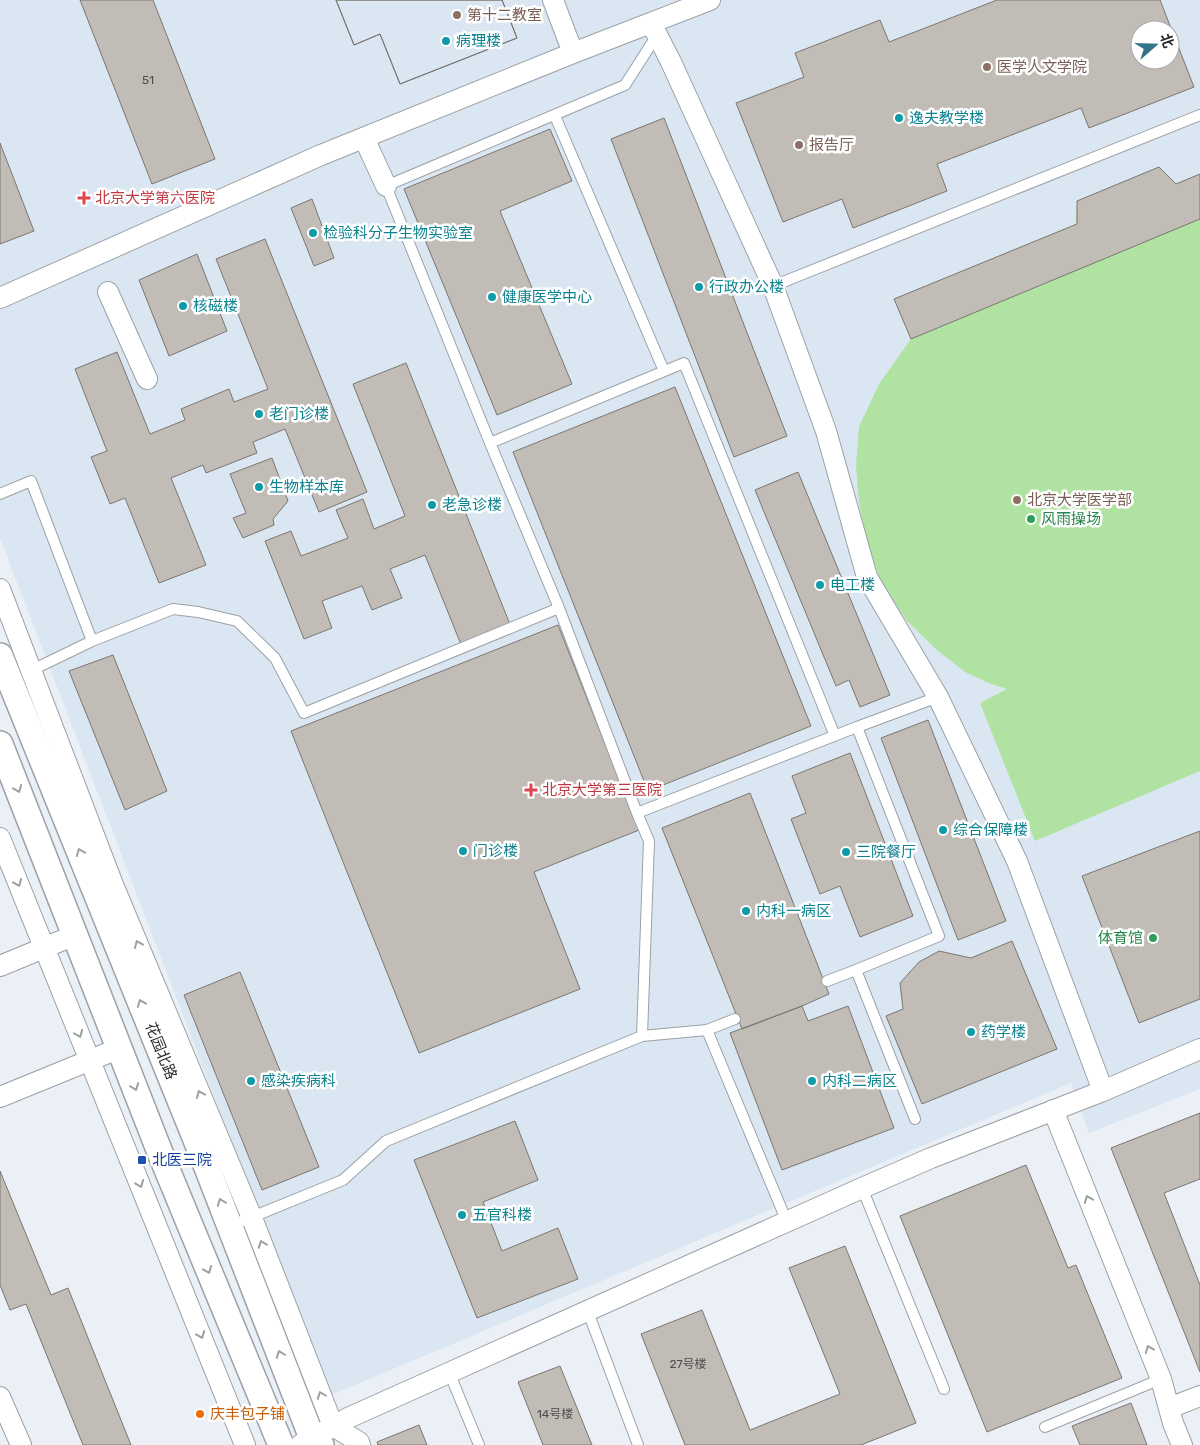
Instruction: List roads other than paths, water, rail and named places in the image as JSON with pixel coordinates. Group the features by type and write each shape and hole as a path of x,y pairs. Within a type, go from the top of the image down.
{"street":[{"path":"553,0 573,53"},
{"path":"0,298 364,138 573,53 654,29 710,0"},
{"path":"654,29 773,286 826,431 867,577 938,697 1017,861 1103,1091"},
{"path":"364,138 386,186"},
{"path":"108,292 147,379"},
{"path":"0,590 20,675"},
{"name":"花园北路","path":"0,656 20,675 241,1222 316,1439"},
{"path":"0,744 161,1155 281,1445"},
{"path":"0,838 246,1445"},
{"path":"0,966 75,935"},
{"path":"0,1097 120,1048"},
{"path":"316,1439 449,1372 588,1312 930,1158 1103,1091 1200,1049"},
{"path":"1053,1110 1161,1379 1182,1445"},
{"path":"1169,1408 1200,1396"},
{"path":"0,1397 21,1445"},
{"path":"316,1439 359,1442 360,1445"}],"lane":[{"path":"642,1036 649,841 559,608 386,186 625,86 654,29"},
{"path":"773,286 1200,115"},
{"path":"555,116 664,371"},
{"path":"490,443 684,363 835,736"},
{"path":"0,494 31,481 92,641"},
{"path":"20,675 92,641 173,608 237,621 276,658 304,713 559,608"},
{"path":"637,813 938,697"},
{"path":"827,981 939,936 857,727"},
{"path":"856,970 915,1119"},
{"path":"241,1222 343,1180 386,1141 642,1036 707,1030 735,1018"},
{"path":"707,1030 787,1222"},
{"path":"862,1188 944,1389"},
{"path":"588,1312 638,1445"},
{"path":"449,1372 479,1445"},
{"path":"1045,1427 1161,1379"}],"place":[{"name":"第十二教室","path":"457,15"},
{"name":"病理楼","path":"446,41"},
{"name":"医学人文学院","path":"987,67"},
{"name":"逸夫教学楼","path":"899,118"},
{"name":"报告厅","path":"799,145"},
{"name":"北京大学第六医院","path":"84,198"},
{"name":"检验科分子生物实验室","path":"313,233"},
{"name":"行政办公楼","path":"699,287"},
{"name":"健康医学中心","path":"492,297"},
{"name":"核磁楼","path":"183,306"},
{"name":"老门诊楼","path":"259,414"},
{"name":"生物样本库","path":"259,487"},
{"name":"北京大学医学部","path":"1017,500"},
{"name":"老急诊楼","path":"432,505"},
{"name":"风雨操场","path":"1031,519"},
{"name":"电工楼","path":"820,585"},
{"name":"北京大学第三医院","path":"531,790"},
{"name":"综合保障楼","path":"943,830"},
{"name":"门诊楼","path":"463,851"},
{"name":"三院餐厅","path":"846,852"},
{"name":"内科一病区","path":"746,911"},
{"name":"体育馆","path":"1153,938"},
{"name":"药学楼","path":"971,1032"},
{"name":"感染疾病科","path":"251,1081"},
{"name":"内科二病区","path":"812,1081"},
{"name":"北医三院","path":"142,1160"},
{"name":"五官科楼","path":"462,1215"},
{"name":"庆丰包子铺","path":"200,1414"}]}
